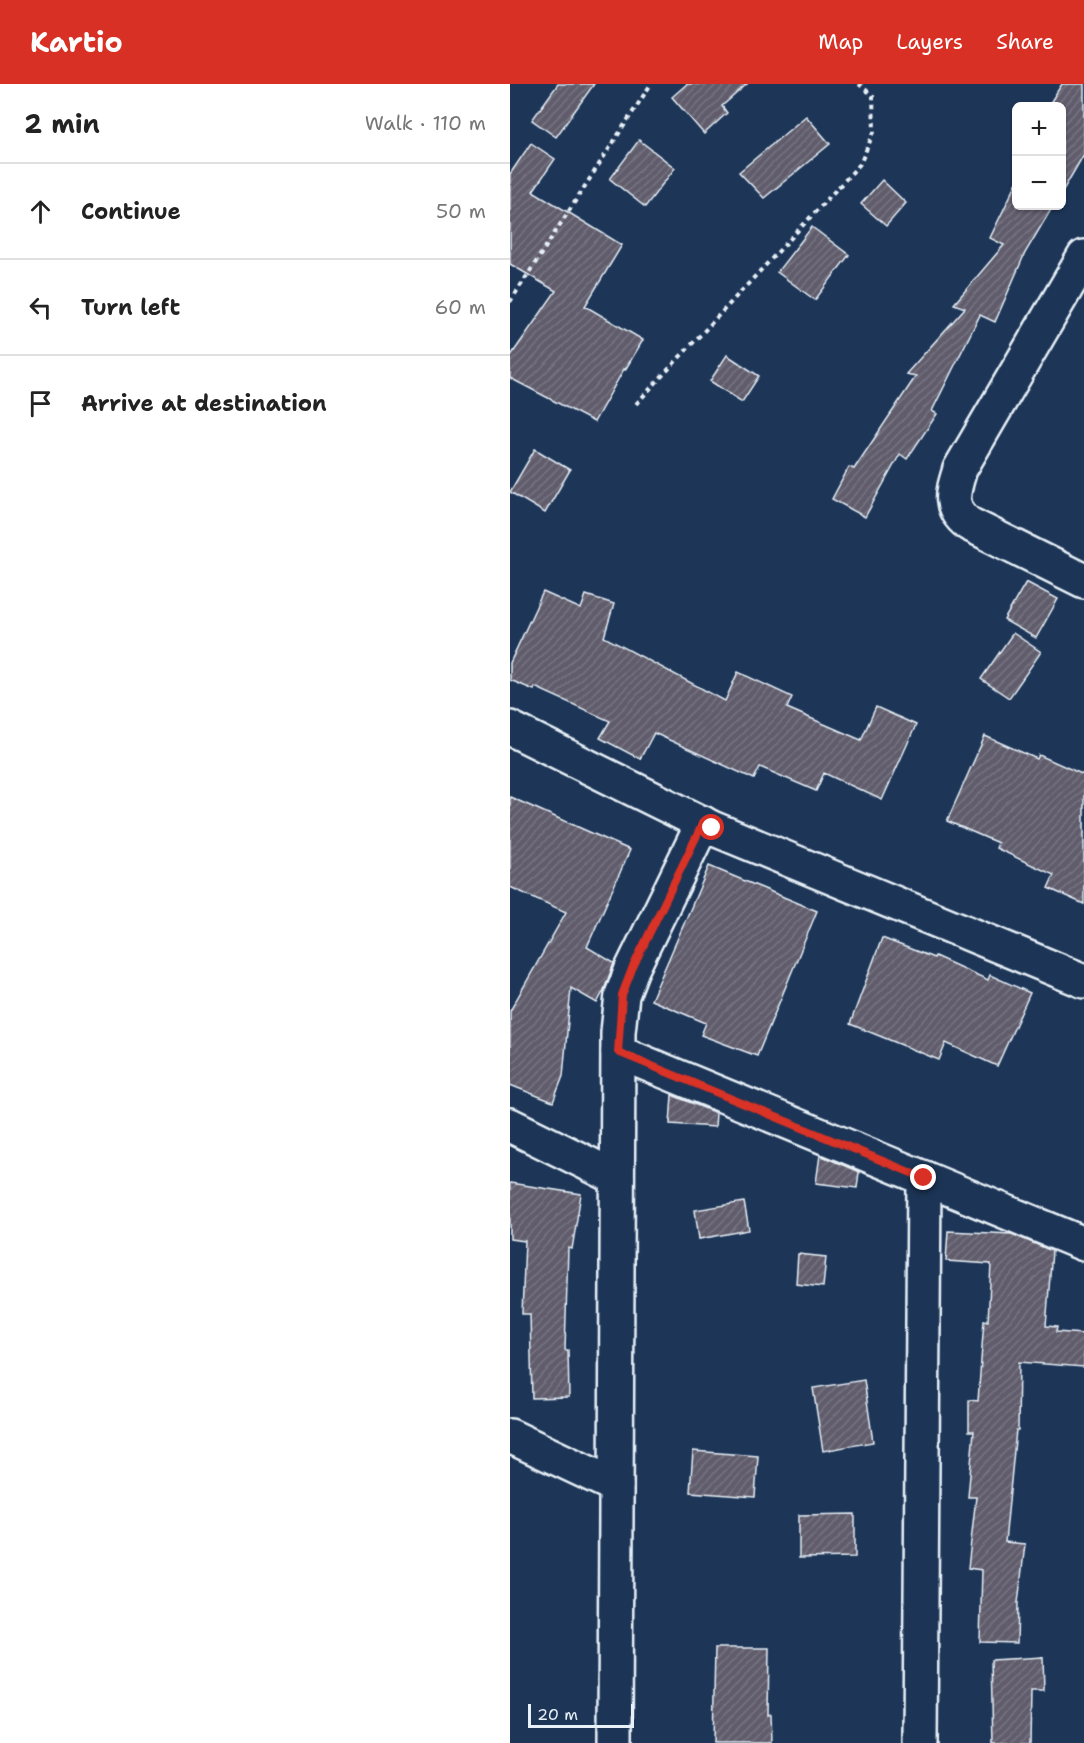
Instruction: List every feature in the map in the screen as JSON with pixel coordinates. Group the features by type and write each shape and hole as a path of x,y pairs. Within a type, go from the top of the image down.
{"street":[{"path":"1084,257 960,469 953,492 954,504 960,517 969,524 1084,581"},
{"path":"510,728 703,823 1084,981"},
{"path":"615,1743 618,1052 622,995 632,969 703,823"},
{"path":"618,1052 1084,1244"},
{"path":"510,1125 617,1178"},
{"path":"920,1743 924,1178"},
{"path":"510,1436 616,1486"}],"path":[{"path":"510,302 651,84"},
{"path":"636,404 860,164 874,132 873,96 859,84"}],"building":[{"path":"558,84 594,84 556,137 532,120"},
{"path":"687,84 747,84 722,106 727,113 704,134 672,97"},
{"path":"1062,84 1084,84 1084,154 1066,185 1066,102 1051,102"},
{"path":"806,116 830,144 764,198 739,172"},
{"path":"639,140 675,168 645,207 610,179"},
{"path":"531,143 555,159 533,191 622,245 585,306 643,340 594,422 510,378 510,357 556,291 510,264 510,174"},
{"path":"882,180 906,203 886,226 861,204"},
{"path":"1012,192 1012,210 1051,210 1025,253 995,322 980,315 932,411 937,414 907,459 900,454 865,517 832,499 849,467 854,469 916,376 906,374 965,308 954,304 1004,245 990,238"},
{"path":"812,227 849,255 815,300 777,272"},
{"path":"727,355 759,376 742,402 710,381"},
{"path":"535,449 570,470 545,513 510,492"},
{"path":"1026,582 1058,599 1036,638 1004,620"},
{"path":"543,592 581,609 586,595 614,604 604,637 725,701 738,672 792,697 787,708 861,740 876,707 916,725 882,800 824,773 816,791 760,767 754,779 654,733 640,759 600,738 610,721 535,687 534,690 510,680 510,663"},
{"path":"1013,633 1041,652 1009,698 981,679"},
{"path":"985,736 1037,759 1039,755 1084,775 1084,904 1048,888 1054,875 996,848 998,843 947,821"},
{"path":"510,797 630,850 587,947 614,963 597,1003 571,988 563,1076 553,1102 510,1085 510,1011 566,912 510,887"},
{"path":"709,866 817,911 757,1056 701,1035 706,1023 651,1000"},
{"path":"882,938 934,958 935,956 988,980 990,975 1030,993 997,1066 946,1043 939,1060 850,1024"},
{"path":"672,1095 716,1113 715,1127 670,1124"},
{"path":"820,1155 859,1172 857,1188 816,1183"},
{"path":"510,1183 581,1194 572,1249 568,1248 565,1350 568,1350 569,1397 532,1398 530,1314 522,1314 525,1241 510,1239"},
{"path":"744,1202 749,1230 699,1239 695,1210"},
{"path":"948,1231 1012,1234 1052,1251 1046,1326 1057,1327 1056,1332 1084,1334 1084,1367 1019,1362 1018,1430 1016,1430 1005,1542 1025,1544 1018,1603 1017,1643 980,1642 982,1570 968,1568 976,1497 968,1497 974,1431 969,1431 969,1400 978,1401 984,1320 988,1321 991,1264 946,1261"},
{"path":"798,1254 826,1257 823,1287 796,1284"},
{"path":"864,1380 873,1442 823,1451 813,1388"},
{"path":"693,1451 758,1456 755,1497 690,1492"},
{"path":"855,1514 855,1557 799,1558 799,1515"},
{"path":"715,1648 769,1648 768,1715 771,1714 772,1743 713,1743"},
{"path":"1043,1657 1044,1691 1031,1691 1030,1743 993,1743 991,1660"}],"route":[{"path":"712,828 703,823 632,969 622,995 618,1052 924,1178"}]}
